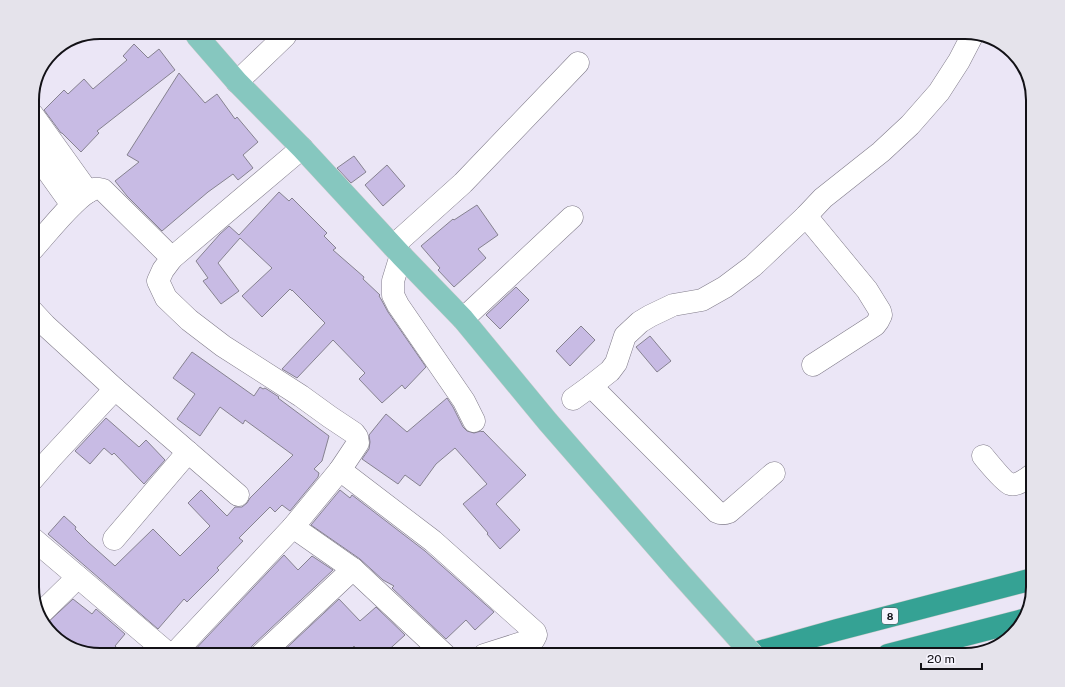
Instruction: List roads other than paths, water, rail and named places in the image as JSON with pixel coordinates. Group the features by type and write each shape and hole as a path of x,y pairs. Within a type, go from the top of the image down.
{"highway":[{"name":"8","path":"773,648 1026,581"},
{"path":"915,648 1015,622"}],"main road":[{"path":"200,39 237,82 302,148 397,251 463,319 548,422 747,648"}],"street":[{"path":"237,82 282,39"},
{"path":"573,399 610,371 616,363 625,336 640,322 673,305 702,300 725,287 753,266 823,198 881,152 910,125 939,92 959,61 970,40"},
{"path":"474,421 464,401 398,305 393,294 393,281 397,251 578,63"},
{"path":"39,126 80,198"},
{"path":"179,648 293,527 340,470 358,443 358,437 354,433 301,396 223,346 190,320 166,298 158,281 172,258 302,148"},
{"path":"39,156 80,198"},
{"path":"39,242 80,198 96,188 103,190 172,258"},
{"path":"806,216 867,290 880,311 881,316 875,325 813,365"},
{"path":"463,319 572,217"},
{"path":"39,327 115,389 238,496"},
{"path":"591,386 720,514 729,512 774,473"},
{"path":"39,472 115,389"},
{"path":"114,539 188,452"},
{"path":"983,456 1005,481 1010,484 1014,485 1026,479"},
{"path":"340,470 433,541 535,632 536,635 534,639 506,648"},
{"path":"293,527 353,569 437,648"},
{"path":"39,544 164,648"},
{"path":"268,648 353,569"},
{"path":"44,611 78,577"}]}
